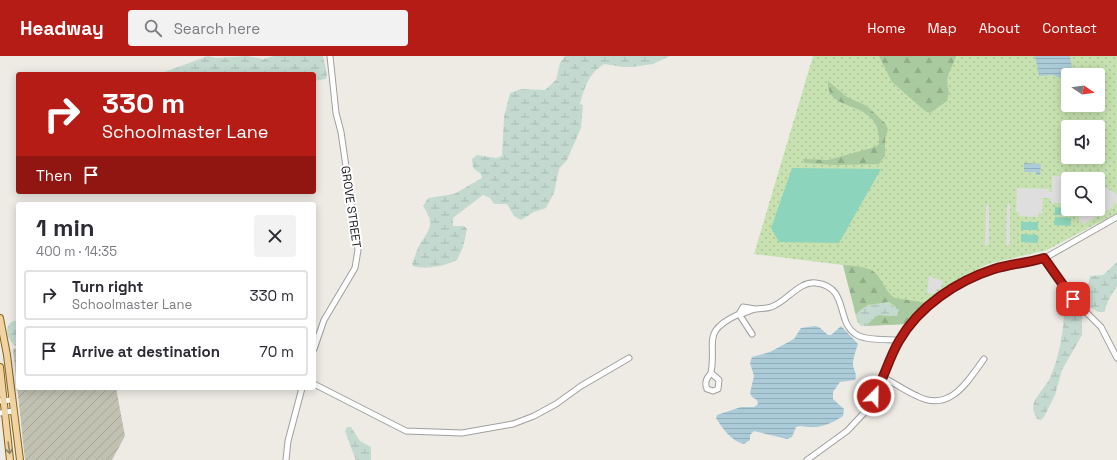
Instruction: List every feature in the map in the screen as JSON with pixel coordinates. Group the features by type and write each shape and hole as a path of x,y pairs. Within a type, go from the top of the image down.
{"main road":[{"path":"0,318 8,355 13,410 20,460"},
{"path":"0,367 2,412 10,460"}],"street":[{"name":"GROVE STREET","path":"316,343 324,320 355,268 358,250 341,132 336,113 330,56"},
{"path":"807,460 847,431 864,413 877,391 899,340 905,331 934,301 954,287 976,276 995,269 1044,258 1117,217"},
{"path":"1044,258 1073,299 1101,327 1117,358"},
{"path":"711,372 711,344 714,333 726,320 738,314 745,314 755,309 771,307 804,285 815,283 834,291 841,302 846,323 857,335 867,338 899,340"},
{"path":"738,314 752,334"},
{"path":"316,385 406,431 462,433 513,424 534,416 556,404 581,386 629,358"},
{"path":"882,377 895,382 922,399 939,401 949,398 959,391 984,359"},
{"path":"286,460 288,441 301,390"},
{"path":"2,401 12,400"},
{"path":"2,412 13,410"}],"shaded area":[{"path":"1052,176 1061,176 1061,203 1051,203 1051,198 1039,198 1043,199 1042,213 1039,213 1038,217 1019,216 1019,212 1016,212 1017,188 1049,189 1049,192 1052,192"},
{"path":"1105,187 1117,194 1117,204 1113,203 1113,207 1105,212"},
{"path":"1010,203 1010,244 1006,246 1007,205"},
{"path":"989,204 989,244 985,246 986,206"},
{"path":"1079,216 1098,216 1084,224 1082,221 1079,223"},
{"path":"929,276 943,281 940,290 936,289 935,294 927,293"},
{"path":"16,348 16,377 13,349"},
{"path":"17,390 116,390 125,436 112,460 25,460"}],"green space":[{"path":"208,56 216,58 247,56 263,59 274,56 323,56 327,74 326,79 316,81 316,72 164,72"},
{"path":"565,56 670,56 653,64 633,67 604,64 594,72 585,87 580,104 583,105 581,128 567,160 559,169 554,193 546,208 534,212 521,220 514,216 507,204 494,204 490,198 483,195 453,218 453,226 464,226 467,229 463,247 457,260 435,267 423,268 413,266 412,263 417,250 430,227 427,212 423,206 428,198 454,194 482,178 481,174 473,168 472,159 477,155 496,158 502,156 504,117 510,93 521,89 545,90 556,80 560,63"},
{"path":"813,56 1117,56 1117,213 1047,250 988,264 962,277 938,293 907,324 861,326 857,321 843,265 754,254"},
{"path":"879,56 956,56 947,81 949,92 947,101 930,113 925,111 892,82"},
{"path":"828,81 847,97 867,106 885,123 888,129 885,140 885,156 879,164 836,165 804,163 803,159 828,160 875,147 879,144 878,129 872,119 863,112 835,99 829,92"},
{"path":"792,168 881,169 839,243 779,242 771,228"},
{"path":"1055,207 1061,208 1061,215 1055,215"},
{"path":"1055,217 1071,218 1071,226 1054,225"},
{"path":"1021,222 1038,222 1038,230 1021,230"},
{"path":"1021,234 1038,235 1038,243 1021,242"},
{"path":"1117,262 1117,286 1109,299 1104,312 1098,312 1083,303 1080,293 1088,285 1090,276 1103,275"},
{"path":"843,265 861,267 875,272 888,292 895,298 927,303 907,324 865,326 878,315 893,316 896,307 889,302 867,305 856,315"},
{"path":"887,302 899,310 897,316 878,315 865,326 861,326 856,315 859,311 866,307"},
{"path":"1068,305 1078,309 1082,316 1082,335 1062,370 1055,395 1044,417 1041,420 1037,419 1033,410 1034,403 1053,372 1060,344 1064,307"},
{"path":"13,321 16,321 16,346 9,339 7,331"},
{"path":"347,427 351,427 360,441 371,447 371,460 356,460 345,431"}],"water":[{"path":"1035,56 1070,56 1072,68 1061,68 1061,78 1053,75 1039,76"},
{"path":"1024,163 1041,164 1040,175 1036,175 1036,172 1024,172"},
{"path":"815,326 819,327 828,335 831,335 841,326 858,344 853,362 856,375 855,380 840,382 833,392 833,399 844,409 843,416 822,426 796,427 792,437 787,439 754,431 750,435 750,440 744,444 735,440 716,418 717,415 741,407 754,407 758,404 757,400 752,397 750,393 754,376 750,363 752,357 770,352 794,339 801,328"}],"route":[{"path":"874,396 890,357 905,331 934,301 954,287 970,279 995,269 1032,262 1044,258 1073,299"}]}
